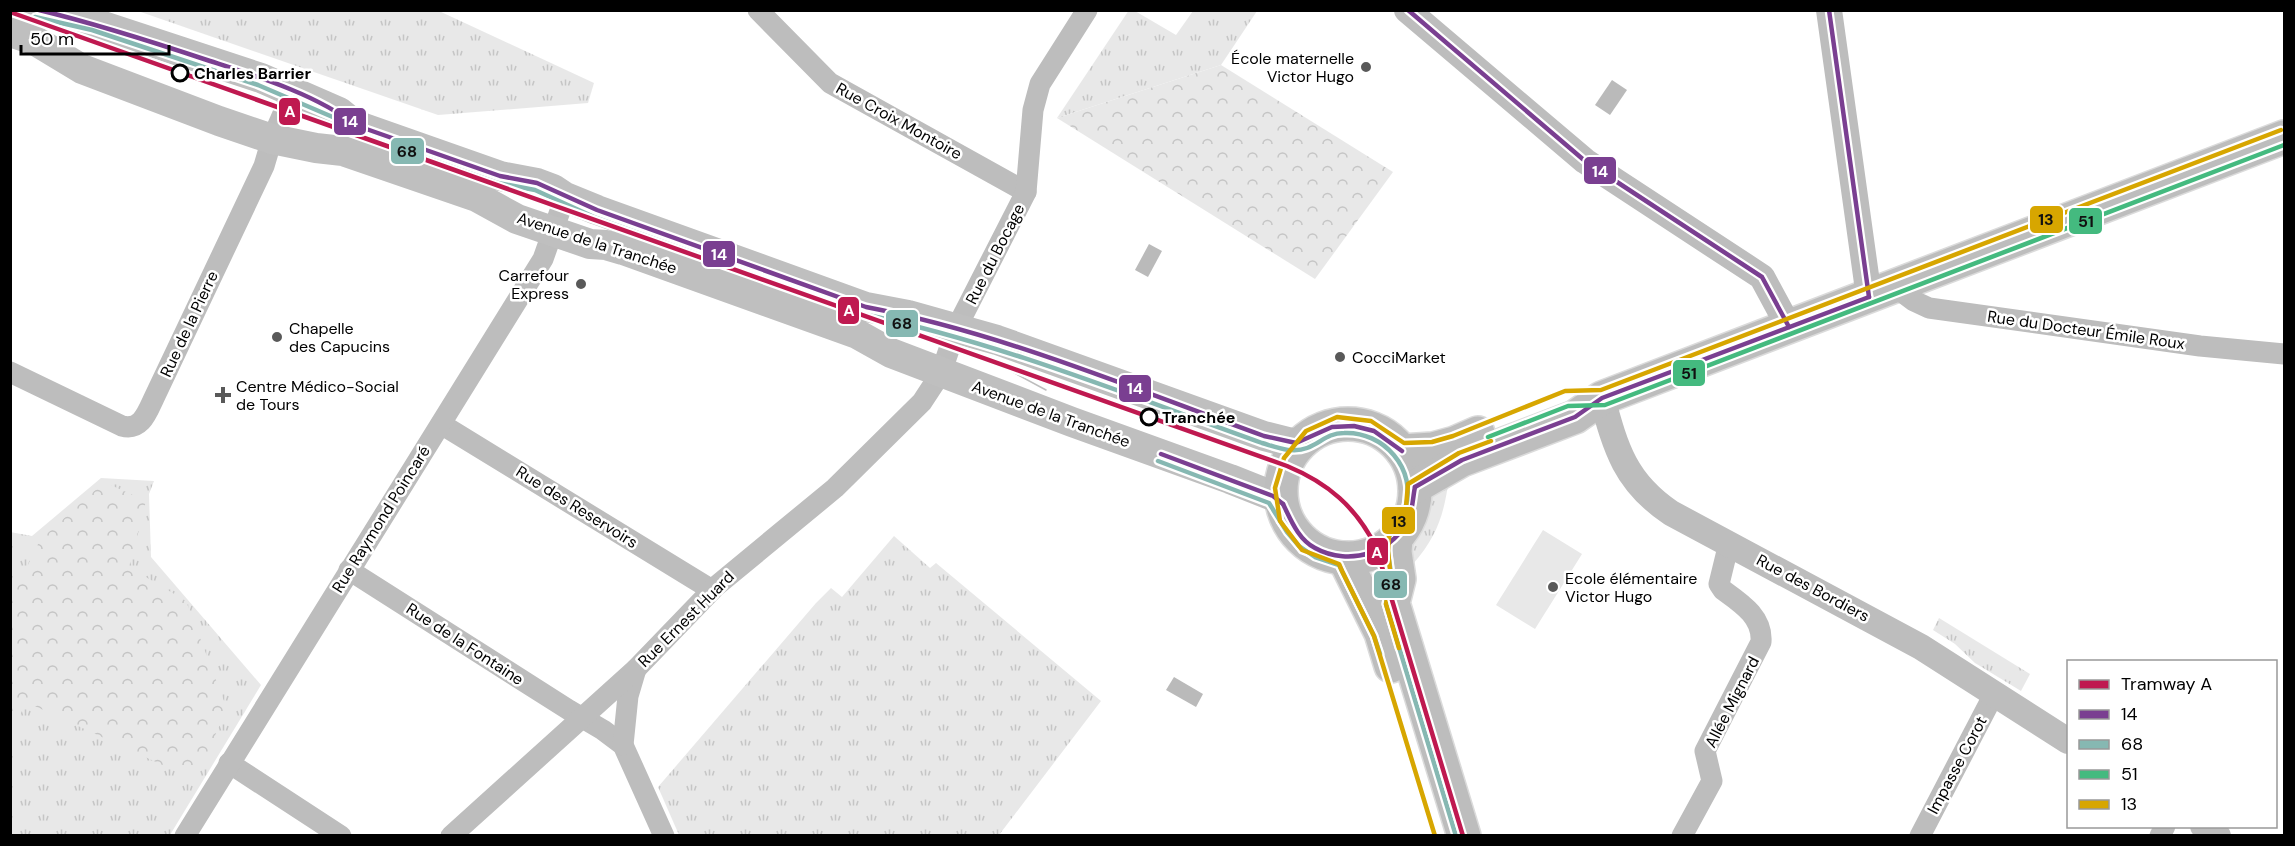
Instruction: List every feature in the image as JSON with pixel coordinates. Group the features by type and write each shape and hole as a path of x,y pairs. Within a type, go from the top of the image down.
{"main road":[{"name":"Avenue de la Tranchée","path":"37,10 117,30 261,78 339,112 356,125 500,176 537,183 565,197 866,307 908,315 997,340 1264,436 1293,443 1304,442"},
{"name":"Avenue de la Tranchée","path":"10,32 34,40 82,69 101,77 272,139 343,151 477,197 518,219 590,244 606,245 623,250 857,334 891,353 941,373 1230,479 1273,496 1283,504"},
{"path":"1415,487 1462,460 1575,417 1602,398 2284,137"},
{"path":"1402,451 1433,449 1455,443 1567,398 1602,398"},
{"path":"1347,424 1378,431 1402,451 1413,474 1415,498 1409,520 1396,538 1372,554 1358,558 1344,558 1320,552 1299,537 1286,516 1282,490 1288,464 1304,442 1331,427 1347,424"},
{"path":"1396,538 1395,552 1399,579 1393,603 1464,836"},
{"path":"1344,558 1381,633 1443,836"}],"street":[{"name":"Rue Croix Montoire","path":"758,10 830,83 1026,192"},
{"name":"Rue du Bocage","path":"941,373 956,329 1026,192 1033,110 1040,84 1087,10"},
{"path":"1407,10 1585,161 1762,277 1789,327"},
{"path":"1829,10 1881,291"},
{"name":"Rue de la Pierre","path":"10,372 122,426 135,427 140,423 264,166 272,139 292,93"},
{"name":"Rue Raymond Poincaré","path":"185,836 543,259 565,197"},
{"name":"Rue du Docteur Émile Roux","path":"1881,291 1929,308 2200,346 2284,354"},
{"name":"Rue Ernest Huard","path":"451,836 580,717 636,669 712,590 835,488 922,402 941,373"},
{"name":"Rue des Bordiers","path":"1602,398 1621,457 1642,490 1671,513 1912,642 2067,740"},
{"name":"Rue des Reservoirs","path":"441,424 712,590"},
{"name":"Allée Mignard","path":"1682,836 1712,781 1705,751 1761,642 1762,633 1755,617 1719,584 1729,543"},
{"name":"Rue de la Fontaine","path":"349,570 603,730 623,746"},
{"path":"636,669 628,696 623,746 664,836"},
{"name":"Impasse Corot","path":"1920,836 1995,694"},
{"path":"229,763 341,836"}],"green space":[{"path":"1129,10 1135,11 1176,35 1193,11 1257,11 1221,65 1057,118"},
{"path":"138,11 439,11 594,83 588,103 438,115"},
{"path":"1221,65 1393,172 1315,279 1057,118"},
{"path":"101,478 154,481 149,494 151,557 261,685 170,835 11,835 10,532 32,536"},
{"path":"1449,478 1445,503 1434,534 1413,564 1406,544 1429,501"},
{"path":"104,482 146,501 129,567 186,601 227,709 195,780 26,702 11,735 11,600 40,540"},
{"path":"1543,530 1582,554 1535,629 1496,605"},
{"path":"894,536 930,568 936,563 1101,701 999,835 679,835 658,787 816,603 831,588 842,597"},
{"path":"1939,618 2030,674 2021,691 1975,663 1955,644 1933,630"}],"shaded area":[{"path":"1612,80 1627,90 1610,115 1595,105"},
{"path":"1149,244 1162,251 1148,277 1135,270"},
{"path":"1174,677 1203,694 1196,707 1166,690"}],"tram line":[{"name":"A","path":"10,12 1287,466 1315,480 1350,508 1376,547 1463,836"},
{"path":"996,363 1046,390"}],"transit line":[{"name":"14","path":"39,10 125,34 266,80 323,104 355,125 500,176 537,183 597,210 866,307 917,318 1017,347 1117,381 1264,436 1296,443 1332,427 1354,426 1374,431 1402,451"},
{"name":"14","path":"1408,10 1585,161 1762,277 1789,327"},
{"name":"14","path":"1829,10 1869,297"},
{"name":"68","path":"35,17 92,30 258,85 335,118 353,132 498,183 535,190 594,217 863,314 1015,355 1262,443 1284,449 1301,450 1338,433 1358,434 1372,438 1394,455 1402,467 1406,480 1408,494 1405,509 1388,541 1391,580 1386,604 1456,836"},
{"name":"13","path":"1435,836 1374,636 1339,564 1302,550 1280,521 1275,488 1284,458 1306,431 1337,417 1371,421 1404,443 1432,442 1453,436 1565,391 1601,390 2281,130"},
{"name":"51","path":"1488,437 1568,406 1605,405 2284,145"},
{"name":"14","path":"1415,487 1462,460 1575,417 1602,398 1869,297"},
{"name":"13","path":"1399,648 1386,604 1391,579 1388,551 1389,535 1406,507 1408,484 1459,453 1491,441"},
{"name":"14","path":"1161,454 1273,496 1283,504"},
{"name":"68","path":"1158,461 1269,503 1287,532 1299,546 1315,557 1339,565 1374,636 1380,654"},
{"name":"14","path":"1283,504 1296,529 1309,544 1328,554 1357,556 1383,547 1404,527 1412,508 1415,487"}],"place":[{"name":"École maternelle Victor Hugo","path":"1366,67"},
{"name":"Charles Barrier","path":"180,73"},
{"name":"Carrefour Express","path":"581,284"},
{"name":"Chapelle des Capucins","path":"277,337"},
{"name":"CocciMarket","path":"1340,357"},
{"name":"Centre Médico-Social de Tours","path":"223,395"},
{"name":"Tranchée","path":"1149,417"},
{"name":"Ecole élémentaire Victor Hugo","path":"1553,587"}]}
